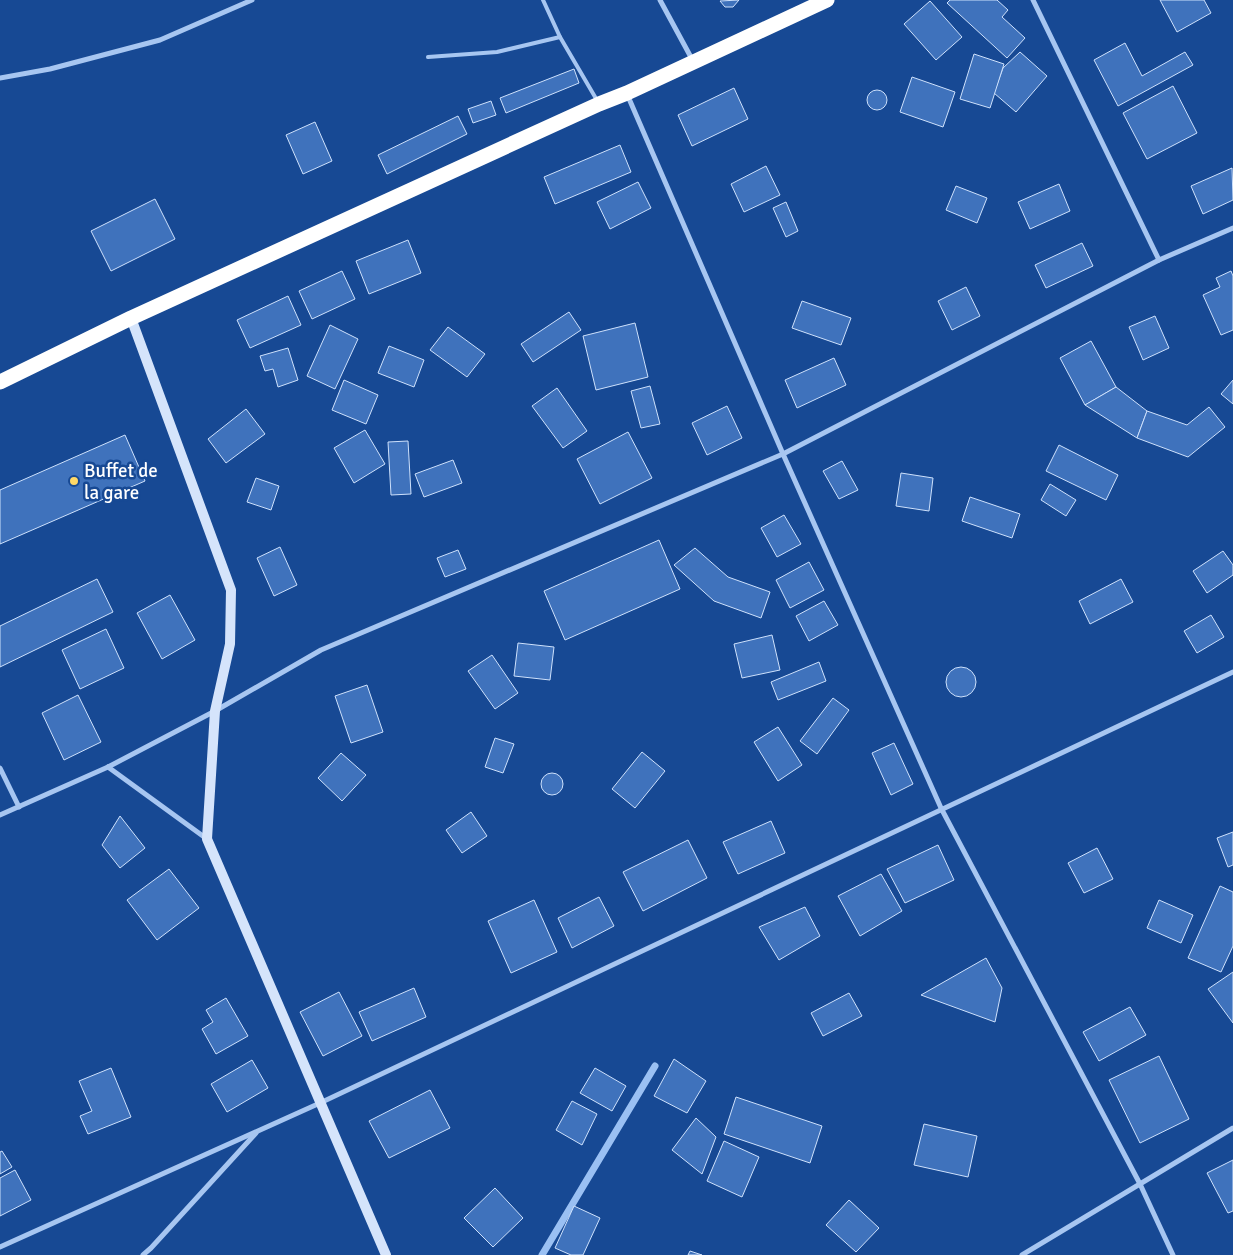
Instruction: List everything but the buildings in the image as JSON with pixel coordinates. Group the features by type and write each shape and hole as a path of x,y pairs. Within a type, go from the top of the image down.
{"highway":[{"path":"0,382 131,318 827,0"}],"street":[{"path":"0,78 50,70 160,40 251,0"},
{"path":"660,0 694,62"},
{"path":"1033,0 1159,260"},
{"path":"627,93 783,454 941,808 1140,1184 1173,1255"},
{"path":"0,816 108,767 215,710 321,650 783,454 1159,260 1233,228"},
{"path":"131,318 231,590 230,644 215,710 207,839 386,1255"},
{"path":"0,1247 320,1103 941,808 1233,672"},
{"path":"108,767 207,839"},
{"path":"0,768 19,807"},
{"path":"1022,1255 1233,1128"},
{"path":"143,1255 257,1131"}],"lane":[{"path":"544,0 560,38 599,104"},
{"path":"428,56 497,52 560,38"}],"waterway":[{"path":"542,1255 655,1066"}],"place":[{"name":"Buffet de la gare","path":"74,481"}]}
